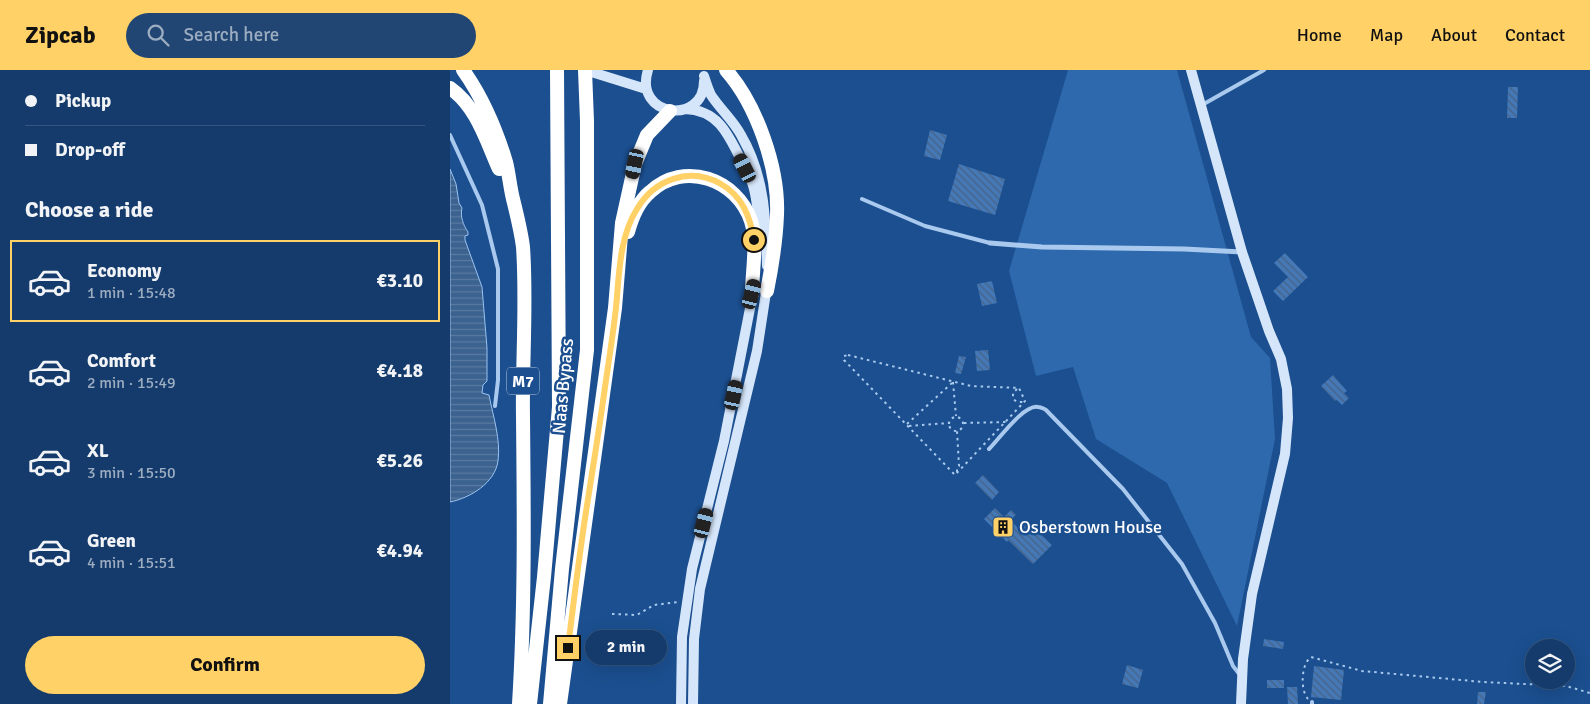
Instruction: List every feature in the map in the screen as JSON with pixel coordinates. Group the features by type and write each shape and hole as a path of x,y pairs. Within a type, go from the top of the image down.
{"highway":[{"name":"M7","path":"463,70 478,90 490,114 506,163 520,224 524,284 524,546 523,648 519,704"},
{"name":"Naas Bypass","path":"530,704 544,577 559,407 557,70"},
{"name":"Naas Bypass","path":"550,704 562,569 587,350 587,121 585,70"},
{"path":"726,70 749,102 766,143 774,176 777,213 775,246 767,291"},
{"name":"M7","path":"450,88 459,94 487,137 513,199"},
{"path":"560,704 616,308 622,222 635,164 647,135 670,111"},
{"path":"618,265 636,210 650,192 668,179 704,176 720,183 734,193 742,203 751,222 754,240 752,294"}],"main road":[{"path":"585,70 646,89"},
{"path":"648,70 646,89 655,103 670,111 699,110 718,121 730,139 754,187 759,218 758,272 752,294 724,441 692,569 686,602 682,637 681,704"},
{"path":"1191,70 1242,252 1269,331 1281,359 1287,389 1288,418 1285,454 1252,594 1242,677 1241,704"},
{"path":"693,704 694,639 700,589 755,360 767,291 766,221 760,181 747,146 740,133 710,93 703,73"},
{"path":"686,109 701,96 704,86 703,73"}],"street":[{"path":"990,243 1042,247 1184,249 1242,252"}],"lane":[{"path":"1202,105 1264,70"},
{"path":"450,135 482,205 498,270 498,380 495,406"},
{"path":"862,199 925,226 990,243"},
{"path":"989,449 1020,415 1033,407 1039,406 1046,410 1123,489 1182,564 1215,622 1234,666 1242,677"}],"path":[{"path":"957,473 955,475 844,360 844,356 971,386 1019,388"},
{"path":"953,382 956,416"},
{"path":"907,425 953,382"},
{"path":"1019,388 1013,393 1013,399 1020,403 1025,401"},
{"path":"1019,388 1025,401"},
{"path":"957,473 1025,401"},
{"path":"956,416 961,418 964,423"},
{"path":"956,416 950,419 951,430 957,431 962,429 964,423"},
{"path":"964,423 1006,422"},
{"path":"907,425 949,423"},
{"path":"957,431 959,466 956,471 957,473"},
{"path":"612,614 637,615 654,605 686,602"},
{"path":"1312,703 1304,694 1303,685 1305,664 1311,657 1362,671 1484,682 1566,686 1590,693"}],"shaded area":[{"path":"1068,70 1177,70 1251,337 1270,358 1275,439 1237,626 1167,483 1096,439 1073,367 1036,376 1009,271"},
{"path":"450,169 462,208 462,220 468,232 465,240 482,287 487,348 487,381 483,385 482,393 489,395 498,436 499,453 496,469 487,483 466,497 450,502"}],"building":[{"path":"1508,87 1518,87 1517,118 1507,118"},
{"path":"930,130 947,135 940,160 924,156"},
{"path":"959,164 1005,179 995,215 948,201"},
{"path":"1285,253 1308,277 1283,301 1273,291 1288,277 1274,263"},
{"path":"992,281 997,303 982,306 977,284"},
{"path":"988,350 990,370 977,371 975,351"},
{"path":"959,356 966,357 961,374 955,373"},
{"path":"1333,375 1347,391 1344,393 1349,398 1342,405 1337,400 1335,401 1321,386"},
{"path":"983,475 999,492 992,500 975,483"},
{"path":"995,508 1004,517 1011,510 1016,515 1010,520 1020,530 1028,522 1052,545 1033,564 984,519"},
{"path":"1264,639 1284,642 1283,649 1263,646"},
{"path":"1127,665 1143,670 1138,688 1122,684"},
{"path":"1314,666 1344,670 1341,700 1311,697"},
{"path":"1267,680 1284,680 1284,688 1267,688"},
{"path":"1287,687 1297,687 1298,704 1288,704"},
{"path":"1478,692 1486,692 1484,704 1477,704"}],"place":[{"name":"Osberstown House","path":"1003,527"}],"route":[{"path":"568,648 616,308 618,265 636,210 650,192 668,179 704,176 720,183 734,193 742,203 751,222 754,240"}]}
